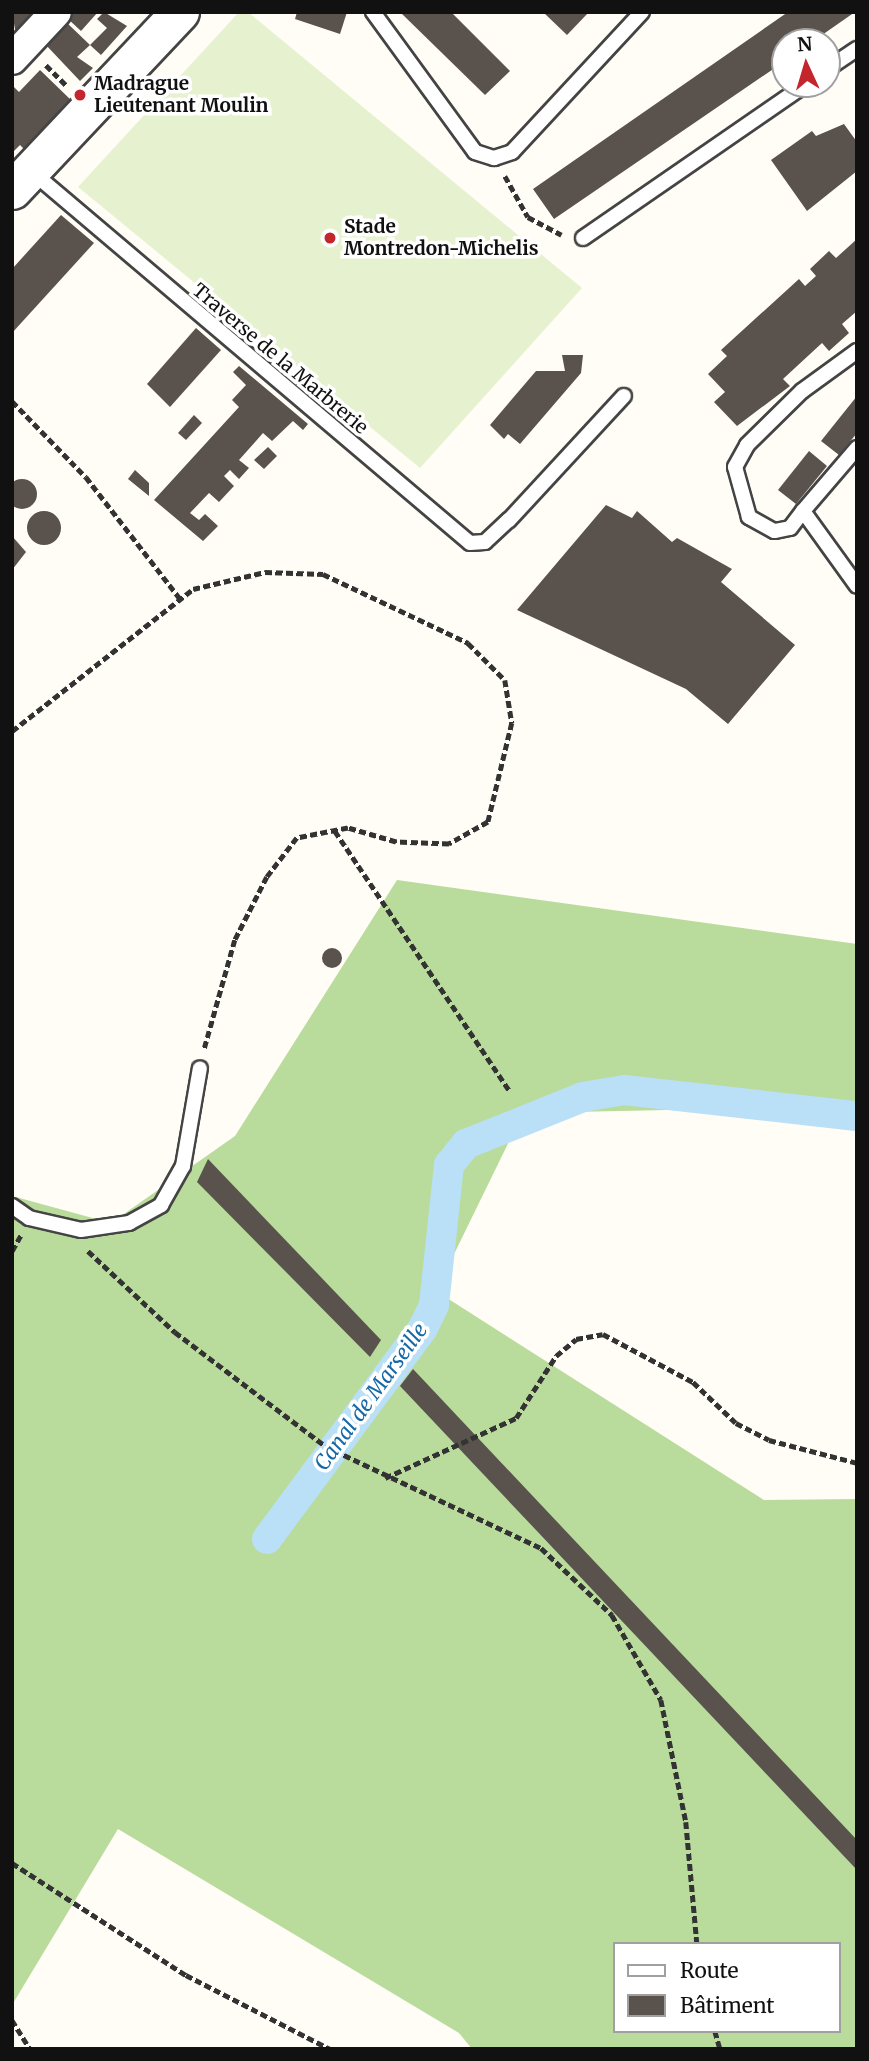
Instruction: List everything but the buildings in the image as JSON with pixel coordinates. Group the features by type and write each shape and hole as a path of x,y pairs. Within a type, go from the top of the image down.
{"street":[{"path":"12,59 56,12"},
{"path":"21,180 180,12"}],"lane":[{"path":"373,12 475,152 494,158 512,152 642,12"},
{"path":"841,60 857,49"},
{"path":"583,238 786,98"},
{"name":"Traverse de la Marbrerie","path":"21,180 466,540 481,544 509,520 624,396"},
{"path":"857,351 802,391 747,445 735,467 749,517 774,531 790,528 857,448"},
{"path":"803,511 857,586"},
{"path":"12,1206 29,1218 81,1230 129,1223 161,1205 183,1166 200,1068"}],"path":[{"path":"494,158 528,217 559,235 583,238"},
{"path":"12,401 86,477 181,600"},
{"path":"12,732 193,589 265,572 323,574 468,643 505,680 512,723 488,822 449,845 335,831 297,838 267,877 216,990 200,1068"},
{"path":"335,831 510,1091"},
{"path":"84,1248 176,1332 338,1456 541,1548 612,1615 661,1700 686,1822 697,1942"},
{"path":"385,1478 516,1418 556,1356 576,1339 603,1334 692,1382 719,1412 747,1429 857,1463"},
{"path":"12,1863 186,1975 330,2049"},
{"path":"12,2020 30,2049"}],"green space":[{"name":"Stade Montredon-Michelis","path":"239,12 248,12 582,288 420,468 78,187"},
{"path":"397,880 857,944 857,1106 523,1113 436,1291 764,1500 857,1499 857,2049 472,2049 459,2033 118,1829 12,2005 12,1196 111,1223 235,1136"}],"waterway":[{"name":"Canal de Marseille","path":"267,1539 423,1328 434,1305 449,1165 466,1144 583,1097 624,1090 857,1116"}],"place":[{"name":"Madrague Lieutenant Moulin","path":"80,95"},
{"name":"Stade Montredon-Michelis","path":"330,238"}]}
